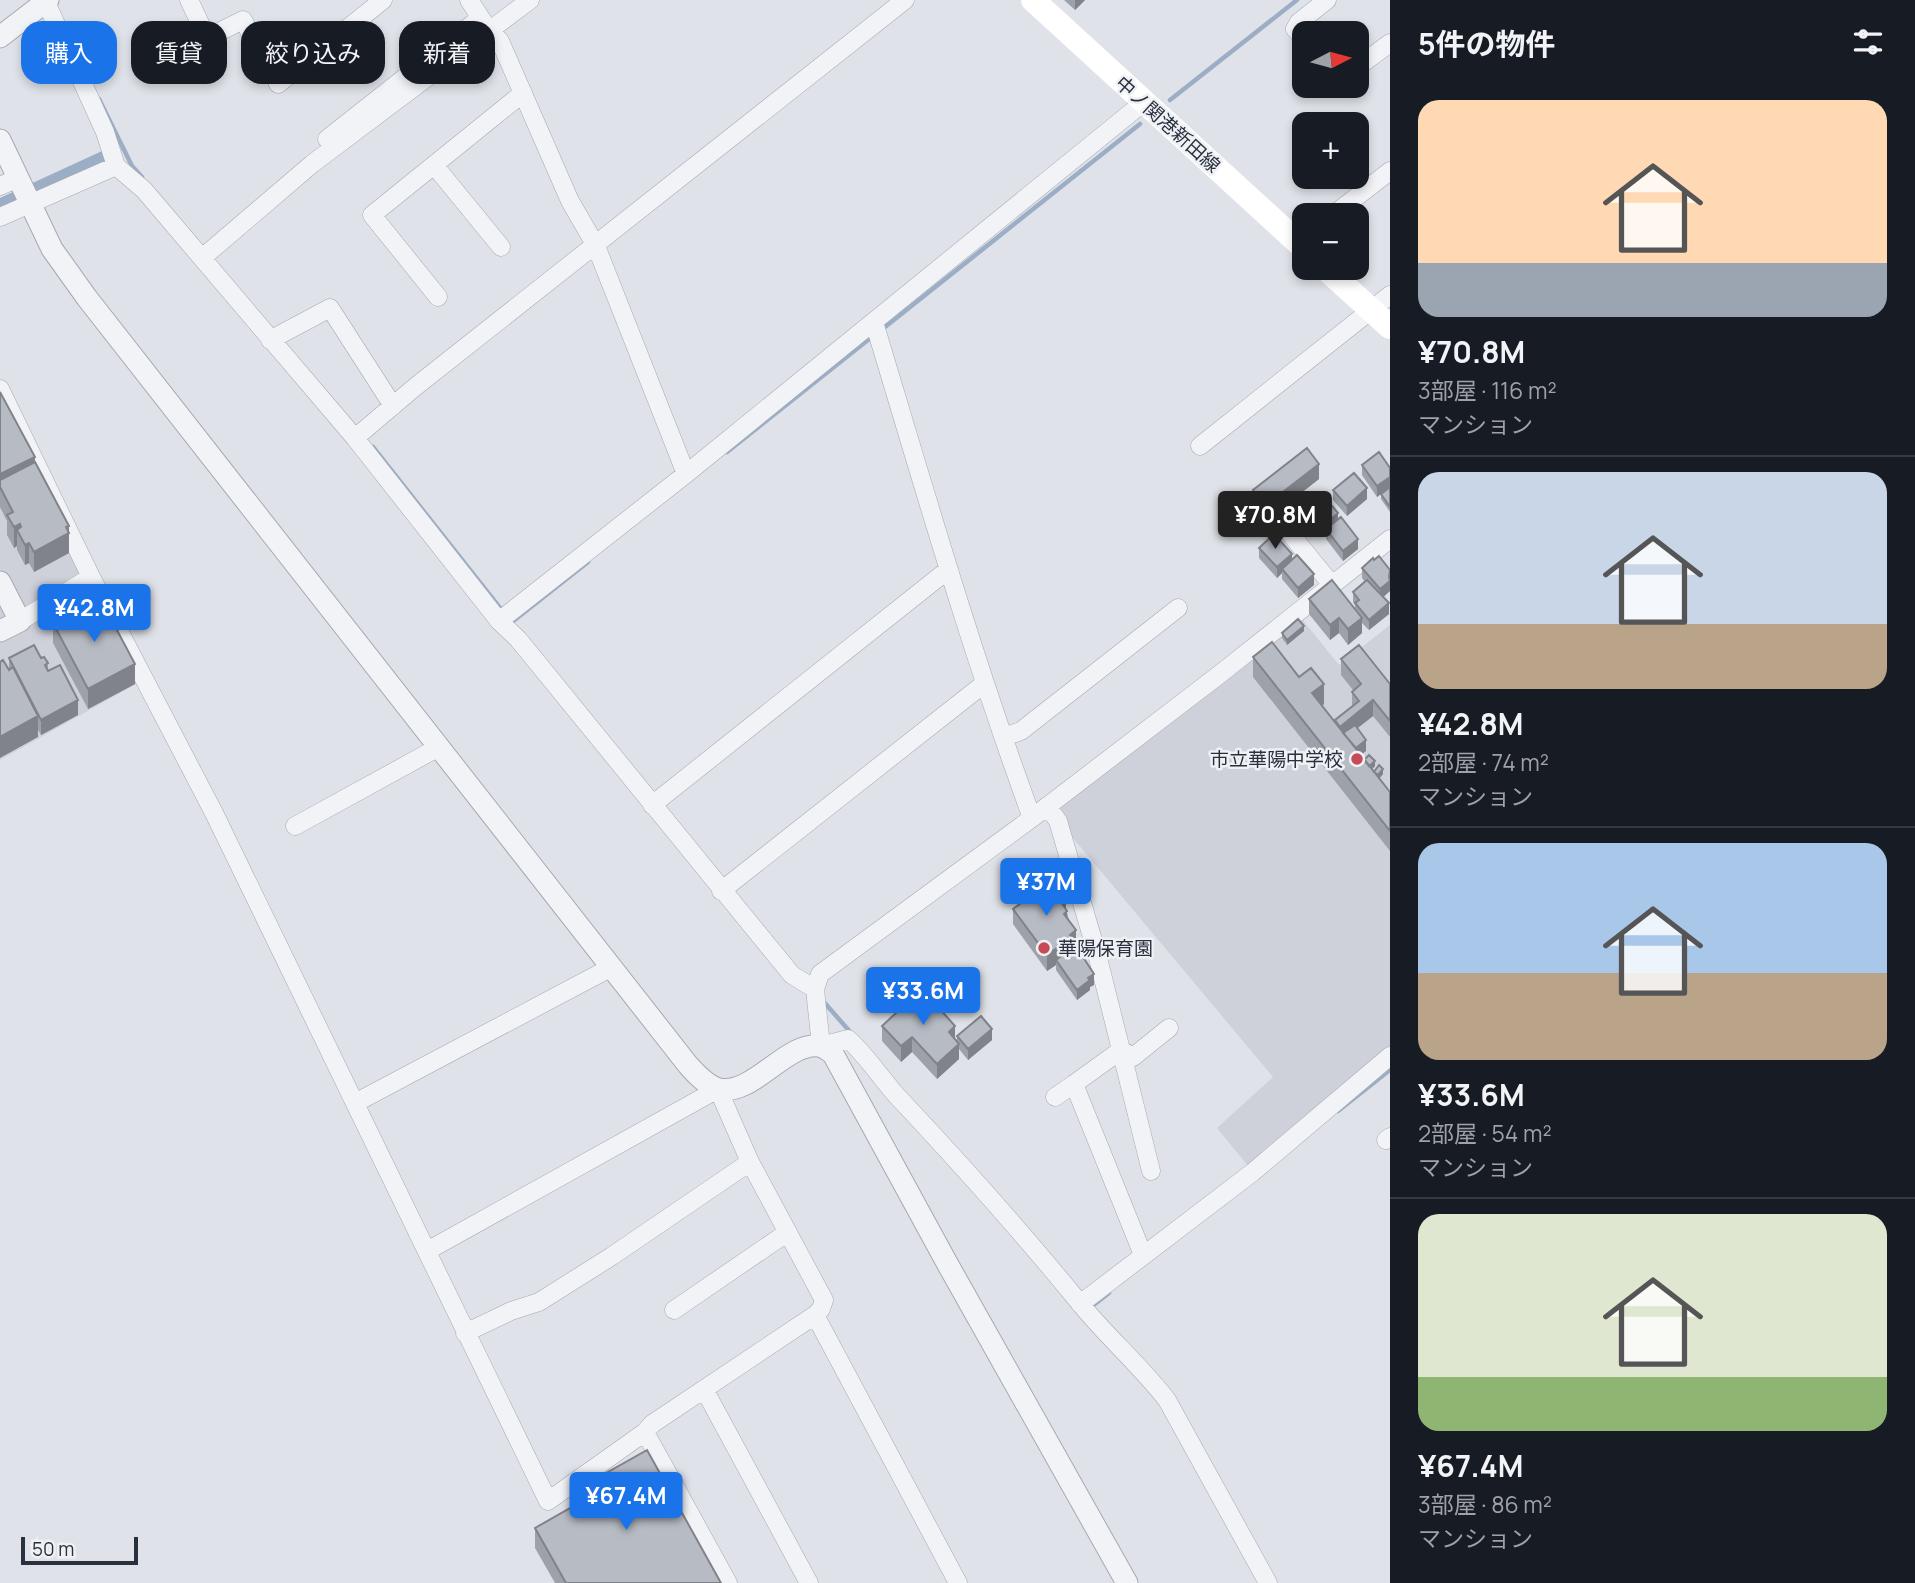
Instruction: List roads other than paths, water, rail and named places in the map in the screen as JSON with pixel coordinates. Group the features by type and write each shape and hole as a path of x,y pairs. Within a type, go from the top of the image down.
{"main road":[{"name":"中ノ関港新田線","path":"1033,0 1292,237"},
{"path":"1344,280 1380,302 1390,327"}],"street":[{"path":"188,0 207,38 243,20 255,42 262,47 278,84 383,0"},
{"path":"469,0 482,21"},
{"path":"492,21 530,0"},
{"path":"355,438 393,405 905,0"},
{"path":"1300,21 1327,0"},
{"path":"0,37 46,1 105,132 116,166 144,190 355,438 499,621 517,639 792,975 815,989"},
{"path":"495,36 500,41 570,201 596,246 687,474"},
{"path":"1369,58 1390,43"},
{"path":"310,152 404,84"},
{"path":"202,258 412,84"},
{"path":"438,297 372,215 523,93"},
{"path":"499,621 687,474 1144,102"},
{"path":"0,140 13,182 29,203 52,249 87,298 610,968 688,1065 702,1079 718,1089 750,1162 824,1300 815,1315 652,1424 645,1432 548,1501 214,813 91,577 0,389"},
{"path":"434,165 501,247"},
{"path":"0,217 116,166"},
{"path":"1349,203 1390,171"},
{"path":"1200,446 1380,302"},
{"path":"271,340 330,308 393,405"},
{"path":"874,322 948,569 1003,737 1039,812 1058,821 1097,954 1151,1171"},
{"path":"1288,531 1332,584"},
{"path":"821,1046 815,989 820,974 1039,812 1390,539"},
{"path":"652,805 948,569"},
{"path":"0,631 91,577"},
{"path":"0,582 20,621"},
{"path":"1003,737 1021,731 1178,608"},
{"path":"721,891 985,683"},
{"path":"295,826 439,747"},
{"path":"355,1103 610,968"},
{"path":"1121,1050 1133,1057 1170,1028"},
{"path":"427,1251 718,1089 733,1088 749,1081 806,1046 821,1046 848,1039 1040,1254 1080,1304 1150,1377 1167,1400 1268,1583"},
{"path":"821,1046 833,1054 947,1264 1127,1583"},
{"path":"1055,1097 1121,1050"},
{"path":"1080,1304 1252,1172 1390,1056"},
{"path":"1074,1084 1143,1255"},
{"path":"466,1333 511,1311 539,1302 750,1162"},
{"path":"674,1310 789,1231"},
{"path":"815,1315 958,1583"},
{"path":"704,1389 809,1583"},
{"path":"645,1432 728,1583"}],"water":[{"path":"102,151 110,165 0,214 0,198"}],"waterway":[{"path":"1170,100 1297,0"},
{"path":"99,99 132,166 142,177"},
{"path":"880,331 1140,124"},
{"path":"727,452 873,336"},
{"path":"373,447 504,613"},
{"path":"512,622 588,562"},
{"path":"823,1001 852,1034"},
{"path":"1338,1111 1390,1070"},
{"path":"1091,1307 1109,1293"}],"place":[{"name":"市立華陽中学校","path":"1357,759"},
{"name":"華陽保育園","path":"1044,948"}]}
